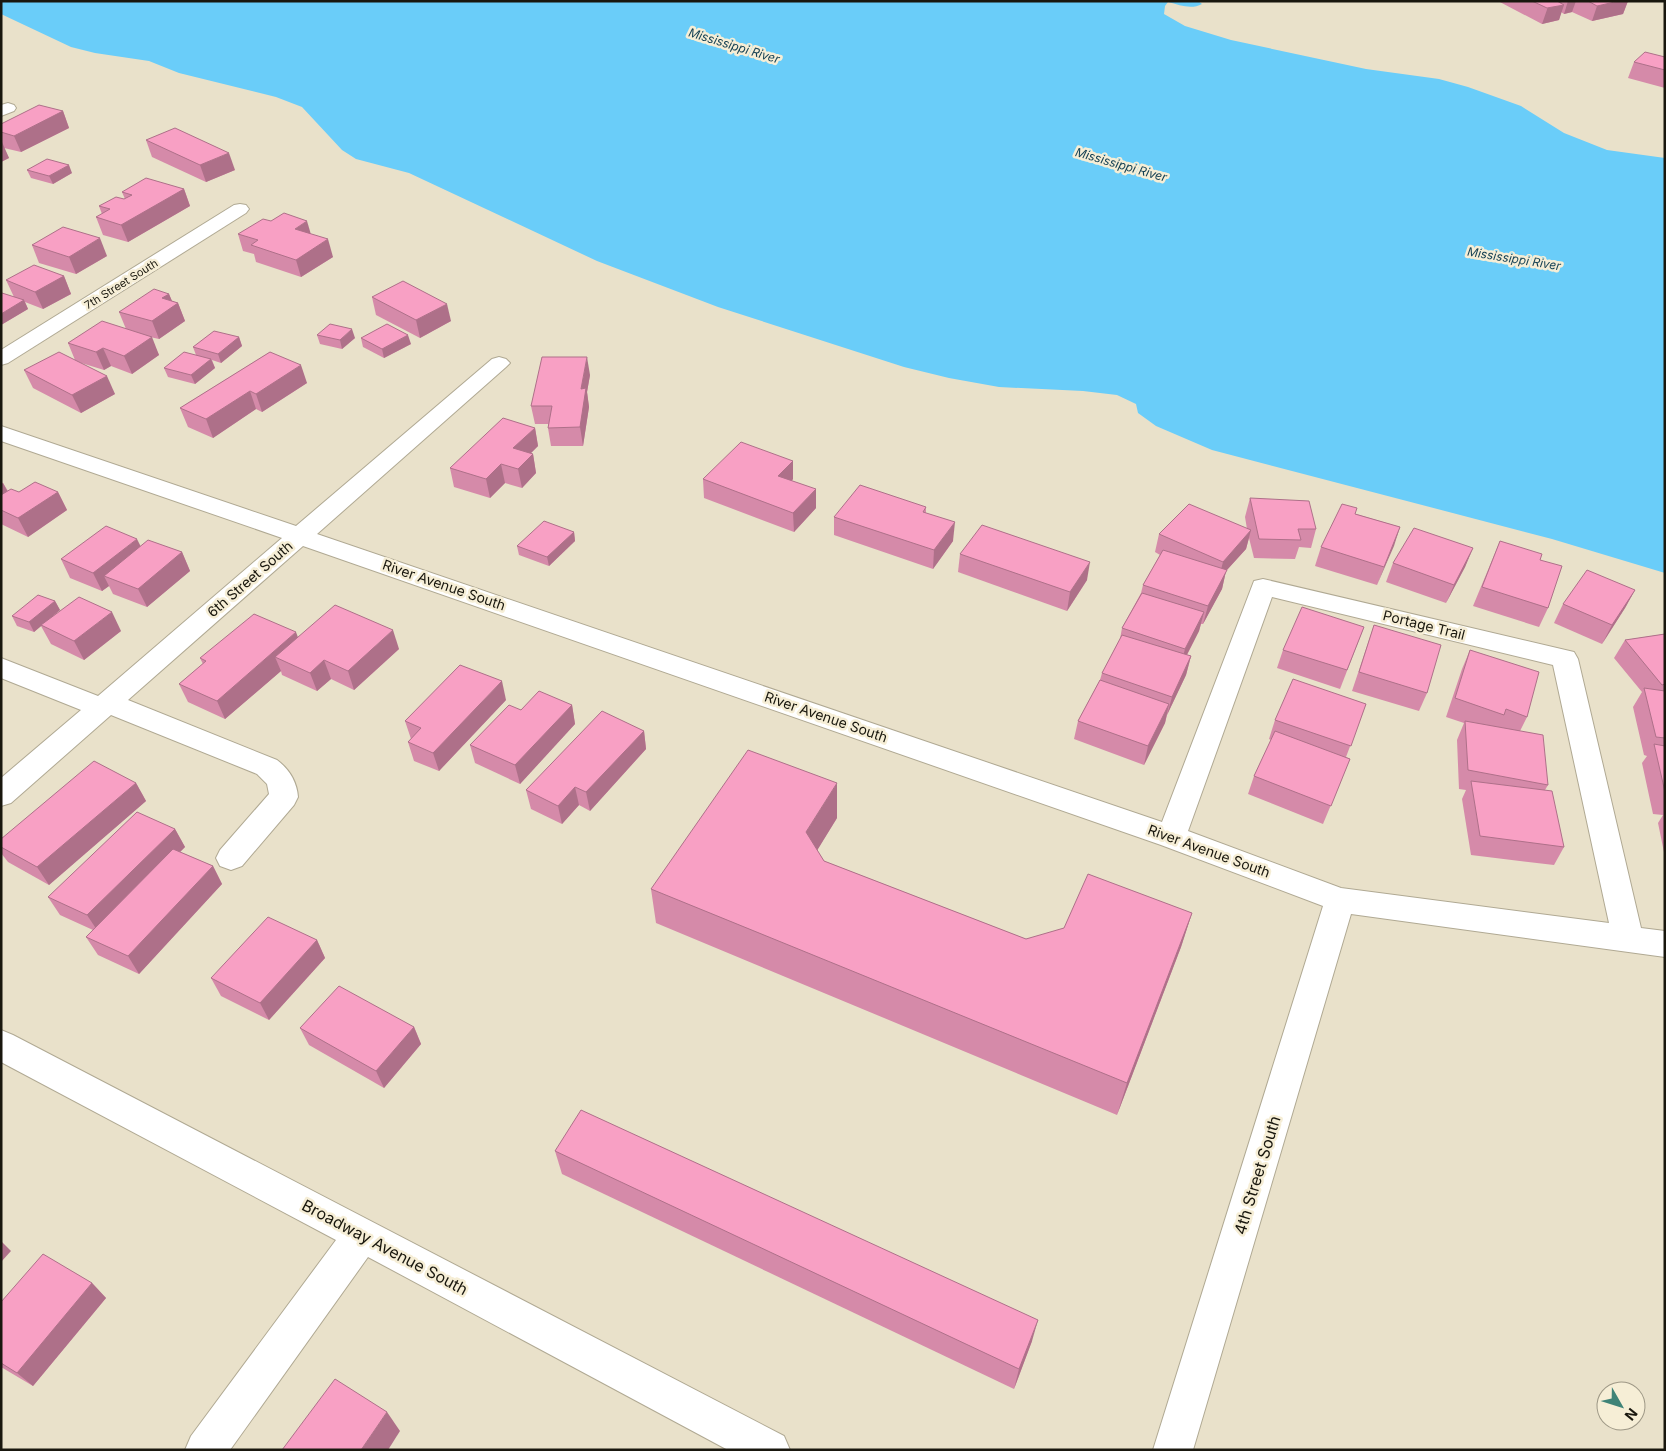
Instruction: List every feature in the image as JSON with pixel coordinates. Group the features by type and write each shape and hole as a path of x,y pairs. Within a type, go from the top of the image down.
{"street":[{"name":"7th Street South","path":"1,359 240,209"},
{"name":"6th Street South","path":"1,795 499,363"},
{"name":"River Avenue South","path":"1,432 1171,837 1340,900 1665,944"},
{"name":"Portage Trail","path":"1171,837 1262,587 1565,659 1628,939"},
{"path":"1,667 267,767 278,775 284,797 231,858"},
{"name":"4th Street South","path":"1173,1450 1340,900"},
{"name":"Broadway Avenue South","path":"1,1045 770,1450"},
{"path":"205,1450 362,1235"}],"water":[{"name":"Mississippi River","path":"1,1 1198,1 1202,4 1190,7 1168,2 1165,6 1164,14 1185,26 1231,40 1366,69 1439,79 1468,87 1521,106 1564,133 1607,150 1665,158 1665,573 1552,539 1212,450 1156,426 1138,413 1136,404 1117,395 1083,391 999,387 949,378 904,367 718,307 597,261 409,173 356,159 342,150 302,107 276,97 179,73 149,61 95,53 71,47 1,14"}],"building":[{"path":"1532,1 1557,1 1564,5 1547,8"},
{"path":"1588,1 1619,1 1597,6"},
{"path":"1645,52 1665,57 1665,70 1634,62"},
{"path":"39,105 63,111 14,136 1,132 1,124"},
{"path":"175,128 229,153 200,165 146,140"},
{"path":"47,159 69,165 49,176 27,170"},
{"path":"146,178 184,189 121,225 96,217 110,209 99,206 116,197 124,199 132,195 122,192"},
{"path":"284,213 307,221 295,229 328,239 296,260 251,245 258,240 238,234 263,219 271,221"},
{"path":"63,227 100,238 69,257 32,245"},
{"path":"34,265 64,276 35,292 6,280"},
{"path":"403,281 447,304 416,320 372,297"},
{"path":"154,289 169,294 162,298 178,303 152,321 119,312"},
{"path":"2,293 24,300 1,314"},
{"path":"102,321 152,337 124,356 103,348 96,352 68,343"},
{"path":"330,324 352,329 340,340 317,335"},
{"path":"387,324 408,335 382,349 361,338"},
{"path":"214,331 239,337 218,354 193,347"},
{"path":"59,352 107,376 72,395 24,370"},
{"path":"184,352 211,359 191,375 164,368"},
{"path":"270,352 301,365 256,394 250,391 206,419 180,408"},
{"path":"542,357 587,357 581,389 586,388 580,427 548,428 552,406 531,406"},
{"path":"503,418 535,428 513,448 533,454 518,469 501,464 486,479 450,468"},
{"path":"741,442 793,461 778,476 816,489 793,513 703,479"},
{"path":"35,482 58,492 18,518 1,510 1,495 11,489 19,492"},
{"path":"860,485 926,507 923,512 955,522 934,550 834,517"},
{"path":"1250,498 1309,501 1316,529 1298,529 1301,540 1259,539"},
{"path":"1189,504 1251,530 1223,562 1159,534"},
{"path":"1342,504 1357,508 1355,514 1400,527 1384,567 1321,547"},
{"path":"544,521 574,532 547,557 517,546"},
{"path":"982,525 1090,562 1070,592 960,554"},
{"path":"106,526 137,539 93,573 61,559"},
{"path":"1414,528 1473,548 1454,585 1393,563"},
{"path":"148,540 182,552 138,589 104,576"},
{"path":"1500,541 1542,554 1540,560 1562,566 1548,608 1482,587"},
{"path":"1163,550 1227,570 1208,606 1143,585"},
{"path":"1587,570 1635,590 1612,625 1563,604"},
{"path":"1142,593 1204,612 1185,649 1122,628"},
{"path":"38,595 55,601 29,622 12,616"},
{"path":"79,597 112,612 74,641 41,625"},
{"path":"335,605 393,630 348,671 324,660 310,673 275,657"},
{"path":"1302,607 1364,627 1347,670 1283,650"},
{"path":"254,614 296,632 217,701 179,684 206,661 200,658"},
{"path":"1374,625 1441,645 1427,693 1359,672"},
{"path":"1665,634 1665,684 1662,685 1625,640"},
{"path":"1122,635 1191,656 1172,697 1102,673"},
{"path":"1470,650 1539,672 1527,717 1506,709 1504,715 1455,698"},
{"path":"460,665 502,681 433,753 408,742 421,728 405,721"},
{"path":"1293,679 1366,704 1351,746 1275,720"},
{"path":"1100,680 1169,704 1148,746 1078,721"},
{"path":"1644,688 1665,691 1665,738 1656,737"},
{"path":"539,691 572,705 515,765 470,745 509,705 521,710"},
{"path":"602,711 644,731 586,792 575,787 558,806 526,790"},
{"path":"1465,721 1543,735 1548,785 1468,770"},
{"path":"1275,731 1350,759 1331,806 1254,776"},
{"path":"1654,744 1665,746 1665,792"},
{"path":"748,750 837,783 806,832 824,861 1026,939 1064,928 1088,874 1192,913 1127,1083 651,889"},
{"path":"94,761 136,783 37,867 1,847 1,839"},
{"path":"1471,781 1552,791 1564,847 1480,836"},
{"path":"137,812 175,829 87,915 48,897"},
{"path":"173,849 213,866 128,956 86,937"},
{"path":"268,917 317,940 260,1003 211,978"},
{"path":"339,986 414,1027 376,1071 300,1028"},
{"path":"581,1110 1038,1320 1019,1369 555,1151"},
{"path":"43,1254 92,1283 17,1373 1,1363 1,1302"},
{"path":"335,1379 387,1412 361,1450 282,1450"}]}
